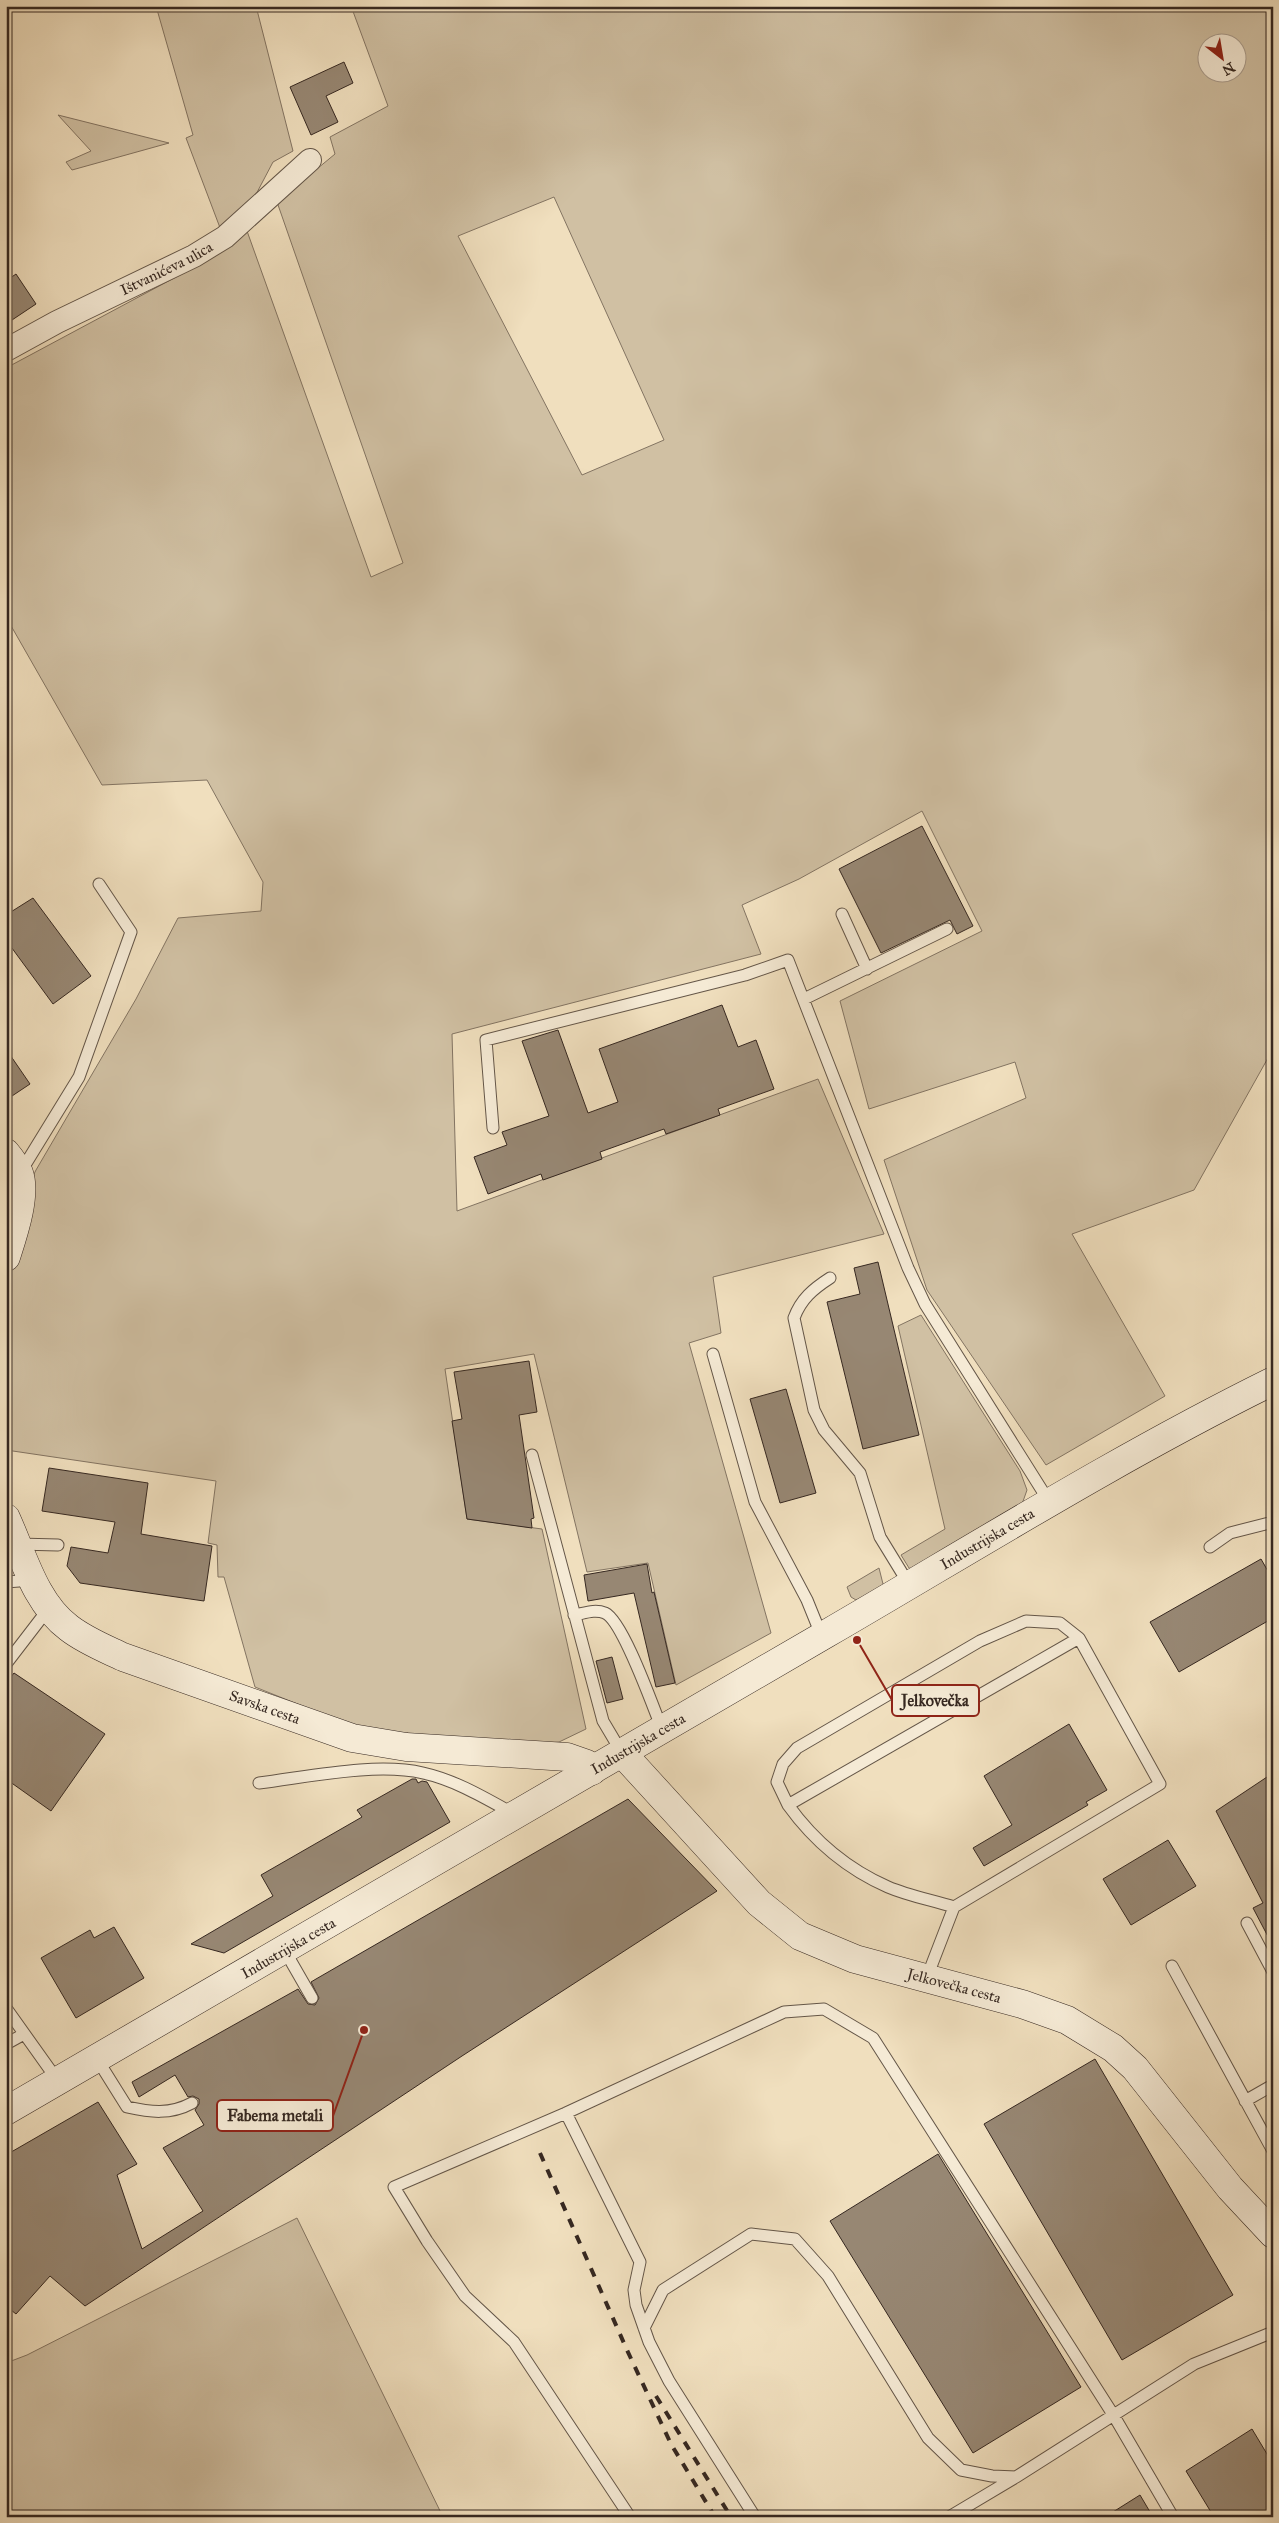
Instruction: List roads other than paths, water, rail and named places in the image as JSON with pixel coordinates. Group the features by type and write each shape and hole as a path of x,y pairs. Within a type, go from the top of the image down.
{"street":[{"name":"Ištvanićeva ulica","path":"6,350 57,322 194,256 225,237 310,160"},
{"path":"6,1257 18,1217 20,1202 13,1164"},
{"name":"Industrijska cesta","path":"6,2110 518,1816 662,1729 910,1586 1050,1502 1207,1413 1273,1380"},
{"name":"Savska cesta","path":"6,1518 33,1580 49,1608 68,1628 89,1642 124,1657 336,1733 374,1743 406,1747 567,1757 587,1764 592,1771"},
{"name":"Jelkovečka cesta","path":"622,1753 732,1875 784,1925 800,1936 834,1952 1022,2004 1068,2020 1113,2048 1135,2068 1230,2188 1273,2234"}],"lane":[{"path":"13,1164 79,1077 131,932 99,884"},
{"path":"842,914 867,968"},
{"path":"804,1000 947,929"},
{"path":"493,1128 486,1040 745,975 788,960 908,1268 925,1304 1050,1502"},
{"path":"830,1278 807,1294 799,1305 794,1318 814,1410 824,1430 860,1473 880,1537 910,1586"},
{"path":"713,1354 755,1502 807,1600 822,1637"},
{"path":"532,1454 603,1720 622,1753"},
{"path":"1210,1546 1230,1533 1273,1522"},
{"path":"18,1544 58,1546"},
{"path":"6,1582 33,1580"},
{"path":"6,1664 49,1608"},
{"path":"574,1615 595,1611 605,1614 620,1628 662,1729"},
{"path":"928,1977 954,1907 1160,1784 1079,1638 1060,1623 1026,1621 972,1646 797,1748 783,1764 776,1782 788,1805 807,1831 852,1868 889,1887 954,1907"},
{"path":"788,1805 1079,1638"},
{"path":"259,1783 384,1768 423,1773 455,1784 518,1816"},
{"path":"1247,1923 1273,1972"},
{"path":"285,1951 312,1998"},
{"path":"1172,1966 1273,2151"},
{"path":"6,2008 58,2081"},
{"path":"630,2517 514,2342 465,2296 427,2242 394,2187 566,2113 784,2012 824,2009 873,2038 1114,2416 1173,2517"},
{"path":"6,2044 24,2034"},
{"path":"97,2059 127,2108 157,2113 182,2108 192,2103"},
{"path":"1245,2101 1273,2085"},
{"path":"566,2113 640,2262 634,2290 636,2305 644,2328 669,2381 755,2517"},
{"path":"644,2328 663,2290 751,2234 795,2239 828,2276 928,2438 961,2470 992,2476 1016,2477"},
{"path":"949,2517 1114,2416 1194,2364 1273,2332"}],"railway":[{"path":"540,2153 627,2350 671,2444 715,2517"},
{"path":"656,2396 731,2517"}],"place":[{"name":"Jelkovečka","path":"857,1640"},
{"name":"Fabema metali","path":"364,2030"}]}
